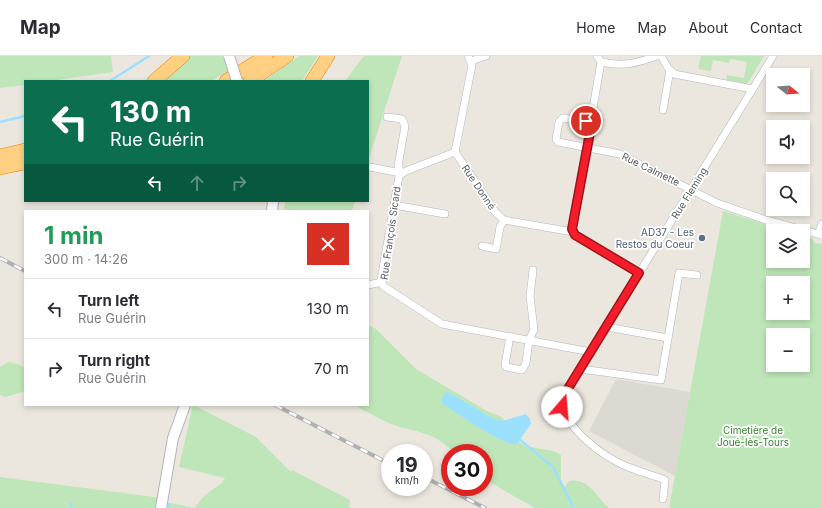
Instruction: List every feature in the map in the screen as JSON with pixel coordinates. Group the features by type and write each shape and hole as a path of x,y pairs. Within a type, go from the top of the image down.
{"highway":[{"path":"155,80 183,56"},
{"path":"228,80 266,56"},
{"path":"251,80 286,56"},
{"path":"313,80 328,56"},
{"path":"0,160 24,147"},
{"path":"0,160 24,150"},
{"path":"0,160 24,163"}],"street":[{"path":"229,56 237,80"},
{"path":"234,56 243,80"},
{"path":"455,152 470,59 486,56"},
{"path":"573,232 572,229 592,122 599,59 626,65 657,56"},
{"path":"661,56 674,74 752,89"},
{"name":"Rue Fleming","path":"663,498 666,480 628,467 612,459 584,439 567,417 562,407 561,400 592,352 773,56"},
{"path":"663,110 670,70"},
{"path":"387,117 402,119 405,126 398,166 401,174"},
{"name":"Rue Calmette","path":"592,122 563,118 559,122 556,137 558,142 587,146 620,154 717,203 766,220 820,234"},
{"name":"Rue François Sicard","path":"455,152 401,174 397,180 382,282 383,286 442,324 592,352"},
{"name":"Rue Donné","path":"455,152 496,213 504,220"},
{"path":"370,167 401,174"},
{"path":"394,205 445,214"},
{"path":"482,246 496,249 500,227 504,220 573,232 575,235 639,273"},
{"path":"820,234 822,224"},
{"path":"510,336 505,365 506,367 522,370 524,367 529,340 533,335 534,324 530,296 533,270"},
{"path":"581,369 659,381 661,380 680,273 697,275"},
{"path":"369,285 382,282"},
{"path":"607,327 668,338"},
{"path":"161,508 174,438 185,406"}],"shaded area":[{"path":"616,379 690,392 675,476 589,431"}],"green space":[{"path":"0,56 111,56 113,72 57,80 24,80 24,85 0,88"},
{"path":"189,56 224,56 229,71 212,80 160,80"},
{"path":"299,56 318,56 303,80 265,80"},
{"path":"364,56 402,56 369,158 369,80 346,80"},
{"path":"701,56 764,56 747,84 726,80 727,75 744,78 747,62 730,59 729,63 713,60 711,71 698,69"},
{"path":"285,202 355,202 352,210 284,210"},
{"name":"Cimetière de Joué-lès-Tours","path":"723,211 766,224 766,268 810,268 810,238 812,238 814,243 822,244 822,508 669,508"},
{"path":"369,326 376,329 416,369 487,411 502,417 518,441 525,446 553,451 561,455 561,481 564,488 569,481 582,482 592,489 609,508 535,508 493,484 493,444 444,444 426,434 389,423 357,406 369,406"},
{"path":"8,362 18,364 24,367 24,391 6,397 0,395 0,367"},
{"path":"193,406 195,406 256,437 291,472 292,470 350,500 349,508 194,508 205,495 222,483 225,478 179,467"},
{"path":"0,477 162,498 161,508 0,508"},
{"path":"171,503 194,508 170,508"}],"water":[{"path":"448,392 496,420 502,421 526,414 530,419 531,424 517,444 502,440 491,435 443,404 441,401 445,393"}],"waterway":[{"path":"112,80 149,56"},
{"path":"0,122 24,116"},
{"path":"518,438 553,467 574,508"},
{"path":"70,503 72,508"}],"railway":[{"path":"0,258 24,270"},
{"path":"277,406 381,459"},
{"path":"433,482 485,508"}],"place":[{"name":"AD37 - Les Restos du Coeur","path":"702,238"}],"route":[{"path":"562,407 561,400 592,352 639,273 575,235 572,229 592,122 586,121"}]}
